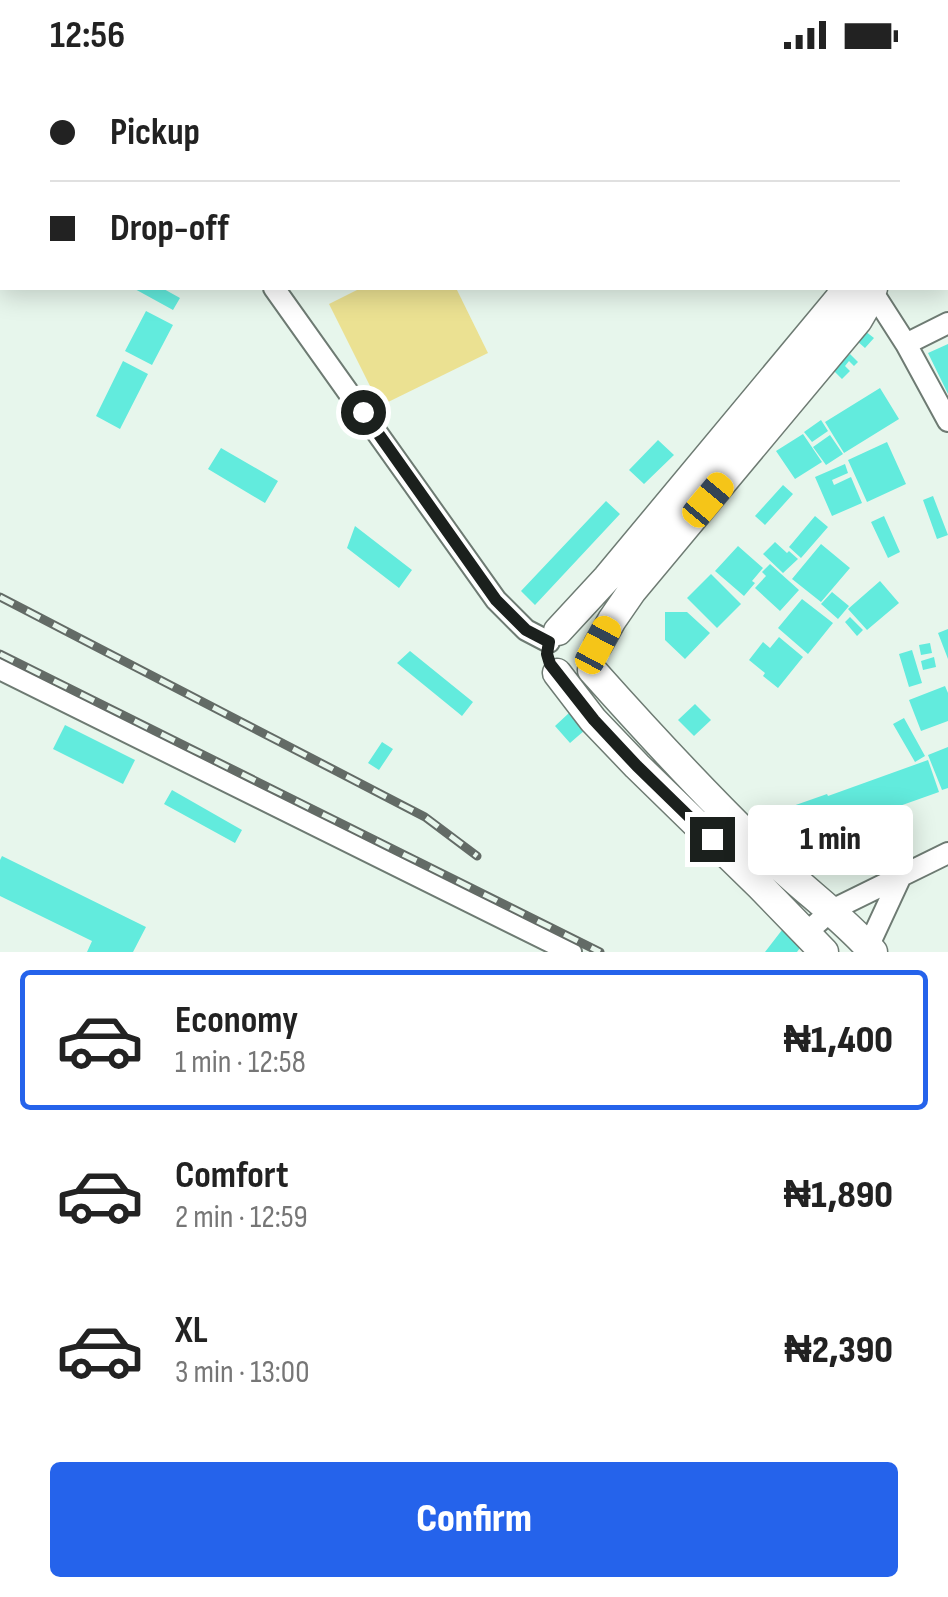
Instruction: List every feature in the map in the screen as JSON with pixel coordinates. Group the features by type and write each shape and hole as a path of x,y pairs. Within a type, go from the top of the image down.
{"street":[{"path":"275,290 496,600 526,630 554,637"},
{"path":"861,290 839,299 554,637 547,654 550,664 594,720 815,942 832,910 948,852"},
{"path":"558,673 576,678 595,658 612,620 632,591 858,320 863,290"},
{"path":"864,290 906,344 948,422"},
{"path":"906,344 948,324"},
{"path":"554,637 567,627 577,627 594,636 595,658 724,812 832,910 868,950 901,876"},
{"path":"0,670 570,952"}],"shaded area":[{"path":"357,290 457,290 488,353 380,406 329,304"}],"building":[{"path":"137,290 166,290 180,298 173,310"},
{"path":"146,311 173,325 152,365 125,351"},
{"path":"865,331 874,338 865,348 857,341"},
{"path":"948,344 948,394 928,353"},
{"path":"850,354 858,362 854,366 849,361 845,366 850,371 842,379 833,370"},
{"path":"123,361 148,374 120,429 96,416"},
{"path":"880,388 899,419 844,453 825,422"},
{"path":"821,420 828,431 812,442 804,432"},
{"path":"803,434 822,462 795,479 776,451"},
{"path":"830,435 843,454 826,465 813,447"},
{"path":"658,440 674,455 644,484 629,470"},
{"path":"887,442 906,484 867,502 848,460"},
{"path":"221,448 278,481 265,503 208,469"},
{"path":"845,464 848,473 832,480 834,485 851,477 862,503 832,516 815,477"},
{"path":"783,485 793,494 765,525 755,516"},
{"path":"933,496 948,535 937,539 923,500"},
{"path":"606,501 620,514 535,605 521,591"},
{"path":"815,516 828,527 801,558 789,547"},
{"path":"884,516 900,552 888,558 871,522"},
{"path":"355,526 412,570 399,588 347,548"},
{"path":"775,542 798,559 783,573 763,554"},
{"path":"821,544 850,568 821,602 792,579"},
{"path":"738,546 763,568 744,596 715,571"},
{"path":"770,564 799,590 780,611 755,588"},
{"path":"711,574 741,604 717,628 687,598"},
{"path":"880,581 899,603 867,630 848,609"},
{"path":"832,592 849,606 838,619 821,604"},
{"path":"802,599 833,623 808,654 778,628"},
{"path":"665,612 687,612 710,633 685,659 665,640"},
{"path":"850,617 863,630 857,636 845,622"},
{"path":"948,629 948,659 938,633"},
{"path":"779,637 803,657 778,688 749,660 763,642 770,648"},
{"path":"930,643 932,653 921,655 919,645"},
{"path":"912,650 922,683 909,687 899,654"},
{"path":"410,651 473,702 462,716 397,663"},
{"path":"934,657 936,667 923,670 921,661"},
{"path":"945,686 948,721 921,731 909,700"},
{"path":"695,704 711,720 694,736 678,720"},
{"path":"569,713 585,730 570,743 555,726"},
{"path":"904,718 925,756 915,762 893,724"},
{"path":"65,725 135,760 123,784 53,749"},
{"path":"382,742 393,749 379,770 368,763"},
{"path":"948,747 948,788 942,790 928,755"},
{"path":"928,760 939,792 801,841 790,807"},
{"path":"172,790 242,830 235,843 164,804"},
{"path":"2,856 146,927 133,952 87,952 92,941 0,896"},
{"path":"782,930 802,945 797,952 765,952"}],"railway":[{"path":"0,597 425,817 477,856"},
{"path":"0,654 600,952"}],"route":[{"path":"363,412 496,600 526,630 549,642 550,664 594,720 712,839"}]}
